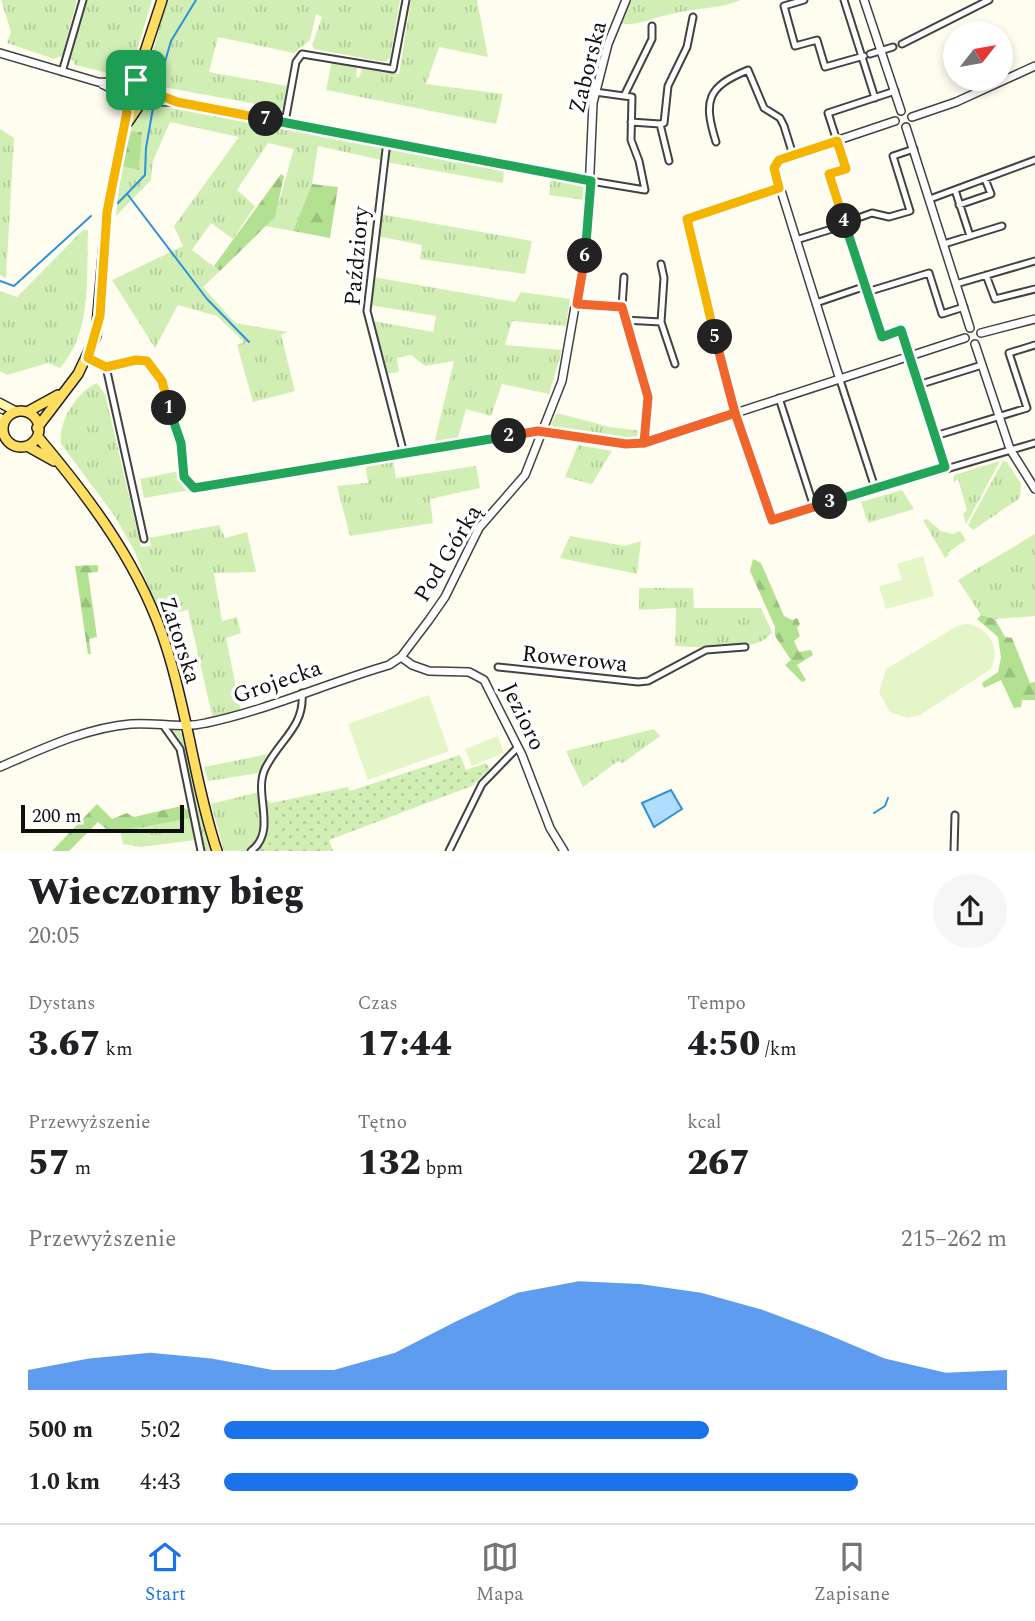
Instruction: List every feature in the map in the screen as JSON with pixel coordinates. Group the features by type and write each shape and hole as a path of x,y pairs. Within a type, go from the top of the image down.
{"main road":[{"path":"15,411 2,421 12,443 29,447 88,358 100,316 107,212 125,128 125,97 147,50 162,0"},
{"path":"125,128 146,88 147,50"},
{"path":"130,82 146,88"},
{"path":"125,97 141,102"},
{"path":"0,402 15,411 27,412 63,392"},
{"path":"27,412 34,419 38,432"},
{"name":"Zatorska","path":"38,432 59,464 103,519 140,581 167,650 217,851"},
{"name":"Zatorska","path":"29,447 59,464"}],"street":[{"path":"62,72 83,0"},
{"path":"285,122 296,62 302,54 396,70 406,0"},
{"name":"Zaborska","path":"542,432 564,374 577,304 587,238 591,181 590,139 595,92 608,44 626,0"},
{"path":"804,0 783,6 795,46 817,40 825,67 893,47"},
{"path":"844,0 866,56 876,98"},
{"path":"864,0 901,111 895,121 779,160 774,168 875,488"},
{"path":"902,44 989,0"},
{"path":"631,122 664,123 668,86 687,47 693,17"},
{"path":"624,96 652,39 652,26"},
{"path":"0,53 98,82 125,97"},
{"path":"906,127 912,117 956,102 1035,66"},
{"path":"716,142 707,110 708,101 719,85 748,70 764,108 779,118 784,127 793,155"},
{"path":"98,82 130,82"},
{"path":"146,88 177,102"},
{"path":"895,91 828,113 846,169 829,174 882,337 901,330 945,467"},
{"path":"141,102 177,102 645,190 631,140 632,97 595,92"},
{"path":"901,111 906,111 912,117"},
{"path":"895,121 901,127 906,127"},
{"path":"660,124 669,161"},
{"path":"88,358 106,367 139,359 151,364 162,381 181,443 184,477 194,488 542,432 626,444 644,443 965,338 970,328 906,127"},
{"name":"Paździory","path":"387,141 367,311 404,454"},
{"path":"796,240 872,213 888,217 909,211 893,156 914,149"},
{"path":"930,199 1035,160"},
{"path":"960,205 991,194 985,179"},
{"path":"779,188 687,219 735,413 772,520 945,467 1035,443"},
{"path":"955,190 970,236"},
{"path":"944,244 1002,226"},
{"path":"956,284 1035,261"},
{"path":"661,264 664,278 661,322 675,364"},
{"path":"816,303 929,273 942,314 964,307"},
{"path":"986,275 995,299 1035,289"},
{"path":"624,276 624,320 648,397 644,443"},
{"path":"577,304 622,307"},
{"path":"970,328 981,333 1035,319"},
{"path":"624,320 661,322"},
{"path":"975,344 980,341 981,333"},
{"path":"965,338 975,344 1010,449 1035,489"},
{"path":"935,436 1027,408 1009,353 1035,345"},
{"path":"918,385 982,365"},
{"path":"106,367 144,539"},
{"path":"779,398 814,507"},
{"name":"Pod Górką","path":"401,657 445,597 479,528 525,475 542,432"},
{"name":"Rowerowa","path":"498,667 617,682 648,681 705,650 745,647"},
{"name":"Grojecka","path":"0,767 34,750 131,724 187,727 228,718 389,665 401,657"},
{"name":"Jezioro","path":"401,657 412,665 429,671 469,672 484,680 517,748 550,828 564,851"},
{"path":"251,851 260,842 264,828 265,769 304,712 302,693"},
{"path":"163,726 180,749 201,851"},
{"path":"449,851 482,784 517,748"},
{"path":"954,851 955,815"}],"green space":[{"path":"1,0 77,0 62,56 54,59 7,43 11,32"},
{"path":"87,0 152,0 131,70 121,76 75,65 71,58"},
{"path":"167,0 400,0 390,58 385,62 314,49 312,45 322,17 316,14 310,40 294,53 218,37 209,72 287,86 283,109 152,85 148,70"},
{"path":"411,0 477,0 488,57 439,47 426,84 503,94 496,124 326,90 332,61 357,67 356,77 359,78 362,68 399,74"},
{"path":"631,0 741,0 639,23 619,24"},
{"path":"158,104 382,144 381,160 318,146 312,184 293,231 265,226 279,202 294,149 268,143 237,190 255,206 233,239 211,223 192,250 220,271 203,287 235,323 288,332 281,335 295,391 253,402 237,345 244,342 217,316 178,305 155,348 112,280 183,246 174,226 239,137 170,122 153,161 151,180 116,216 121,166 139,169 141,132 131,131 133,116"},
{"path":"0,129 14,138 6,278 0,275"},
{"path":"131,131 142,132 139,170 121,166"},
{"path":"393,147 504,168 503,183 386,162 388,149"},
{"path":"281,174 284,176 275,217 220,271 214,266"},
{"path":"551,177 582,186 586,190 584,200 549,195"},
{"path":"312,184 338,187 330,238 293,231"},
{"path":"380,214 532,241 525,274 420,259 422,245 377,236"},
{"path":"83,230 88,230 86,302 78,337 71,353 60,368 48,363 7,375 0,371 0,291 17,297"},
{"path":"373,277 515,302 521,292 570,299 566,326 512,321 505,345 562,350 549,394 502,384 491,416 466,409 457,441 433,448 454,361 425,366 411,355 397,358 399,372 386,374 373,321 433,332 436,316 370,305"},
{"path":"97,383 105,394 141,547 151,546 149,538 219,525 225,538 247,532 256,572 214,573 222,621 237,617 241,633 226,638 241,712 213,720 188,610 168,614 184,678 134,550 114,515 61,444 62,426 70,409 82,393"},
{"path":"557,413 610,427 642,431 642,441 607,440 568,433 551,424"},
{"path":"578,445 612,451 592,484 565,477"},
{"path":"393,459 396,478 476,466 480,488 430,499 433,523 350,536 337,486 368,483 365,463"},
{"path":"1000,461 966,524 963,514 967,510 958,479 954,482 954,475"},
{"path":"1003,461 1007,462 1021,484 1020,498 973,530 968,525"},
{"path":"179,471 190,490 144,498 140,479"},
{"path":"902,490 914,509 868,523 861,502"},
{"path":"927,519 941,531 953,534 960,531 966,540 948,552 949,555 945,558 923,520"},
{"path":"1035,534 1035,616 995,619 981,615 958,580"},
{"path":"570,536 625,546 641,541 637,574 560,558"},
{"path":"923,556 934,596 886,609 879,586 902,580 897,564"},
{"path":"753,559 761,563 784,616 792,620 797,618 800,624 797,628 800,636 794,641 799,652 811,650 813,655 797,665 806,680 802,682 785,665 791,660 775,636 775,627 750,571"},
{"path":"98,565 98,572 88,573 97,637 89,639 91,654 88,654 75,566"},
{"path":"639,588 693,588 694,608 761,608 772,632 755,644 742,646 675,646 676,608 639,610"},
{"path":"981,615 995,619 1005,637 1012,638 1030,683 1035,682 1035,700 1022,700 1021,707 1014,708 1001,680 984,688 982,683 998,672 1001,658 998,637 977,619"},
{"path":"968,624 983,630 992,640 994,661 991,669 920,715 907,718 890,712 879,692 886,669 959,625"},
{"path":"429,695 449,751 368,780 348,724"},
{"path":"654,729 660,736 623,763 618,761 583,787 566,751"},
{"path":"170,730 180,731 187,741 213,851 204,851 181,745"},
{"path":"498,736 504,753 472,766 465,749"},
{"path":"268,754 259,773 208,781 204,767"},
{"path":"460,755 466,770 486,763 490,769 472,786 329,840 333,851 259,851 271,842 271,803 348,787 350,791"},
{"path":"259,792 271,803 271,842 259,851 224,851 211,804"},
{"path":"97,804 112,819 127,813 134,817 181,806 190,811 192,818 111,833 98,822 69,851 52,851"},
{"path":"192,818 195,840 141,847 123,844 120,831"}],"water":[{"path":"671,790 682,809 654,827 642,803"}],"waterway":[{"path":"158,86 171,41 196,0"},
{"path":"118,203 145,175 146,148 153,108"},
{"path":"128,195 207,299 249,342"},
{"path":"0,281 14,286 91,216"},
{"path":"874,813 885,806 888,798"}],"route":[{"path":"136,80 124,88 127,112 107,212 100,316 88,358 106,367 139,359 151,364 162,381 181,443 180,463 184,477 194,488 538,431 626,444 644,443 661,439 735,413 772,520 945,467 901,330 882,337 829,174 846,169 837,141 779,160 774,168 779,188 687,219 735,413 644,443 648,397 622,307 577,304 587,238 591,181 177,102 147,90 136,80"}]}
